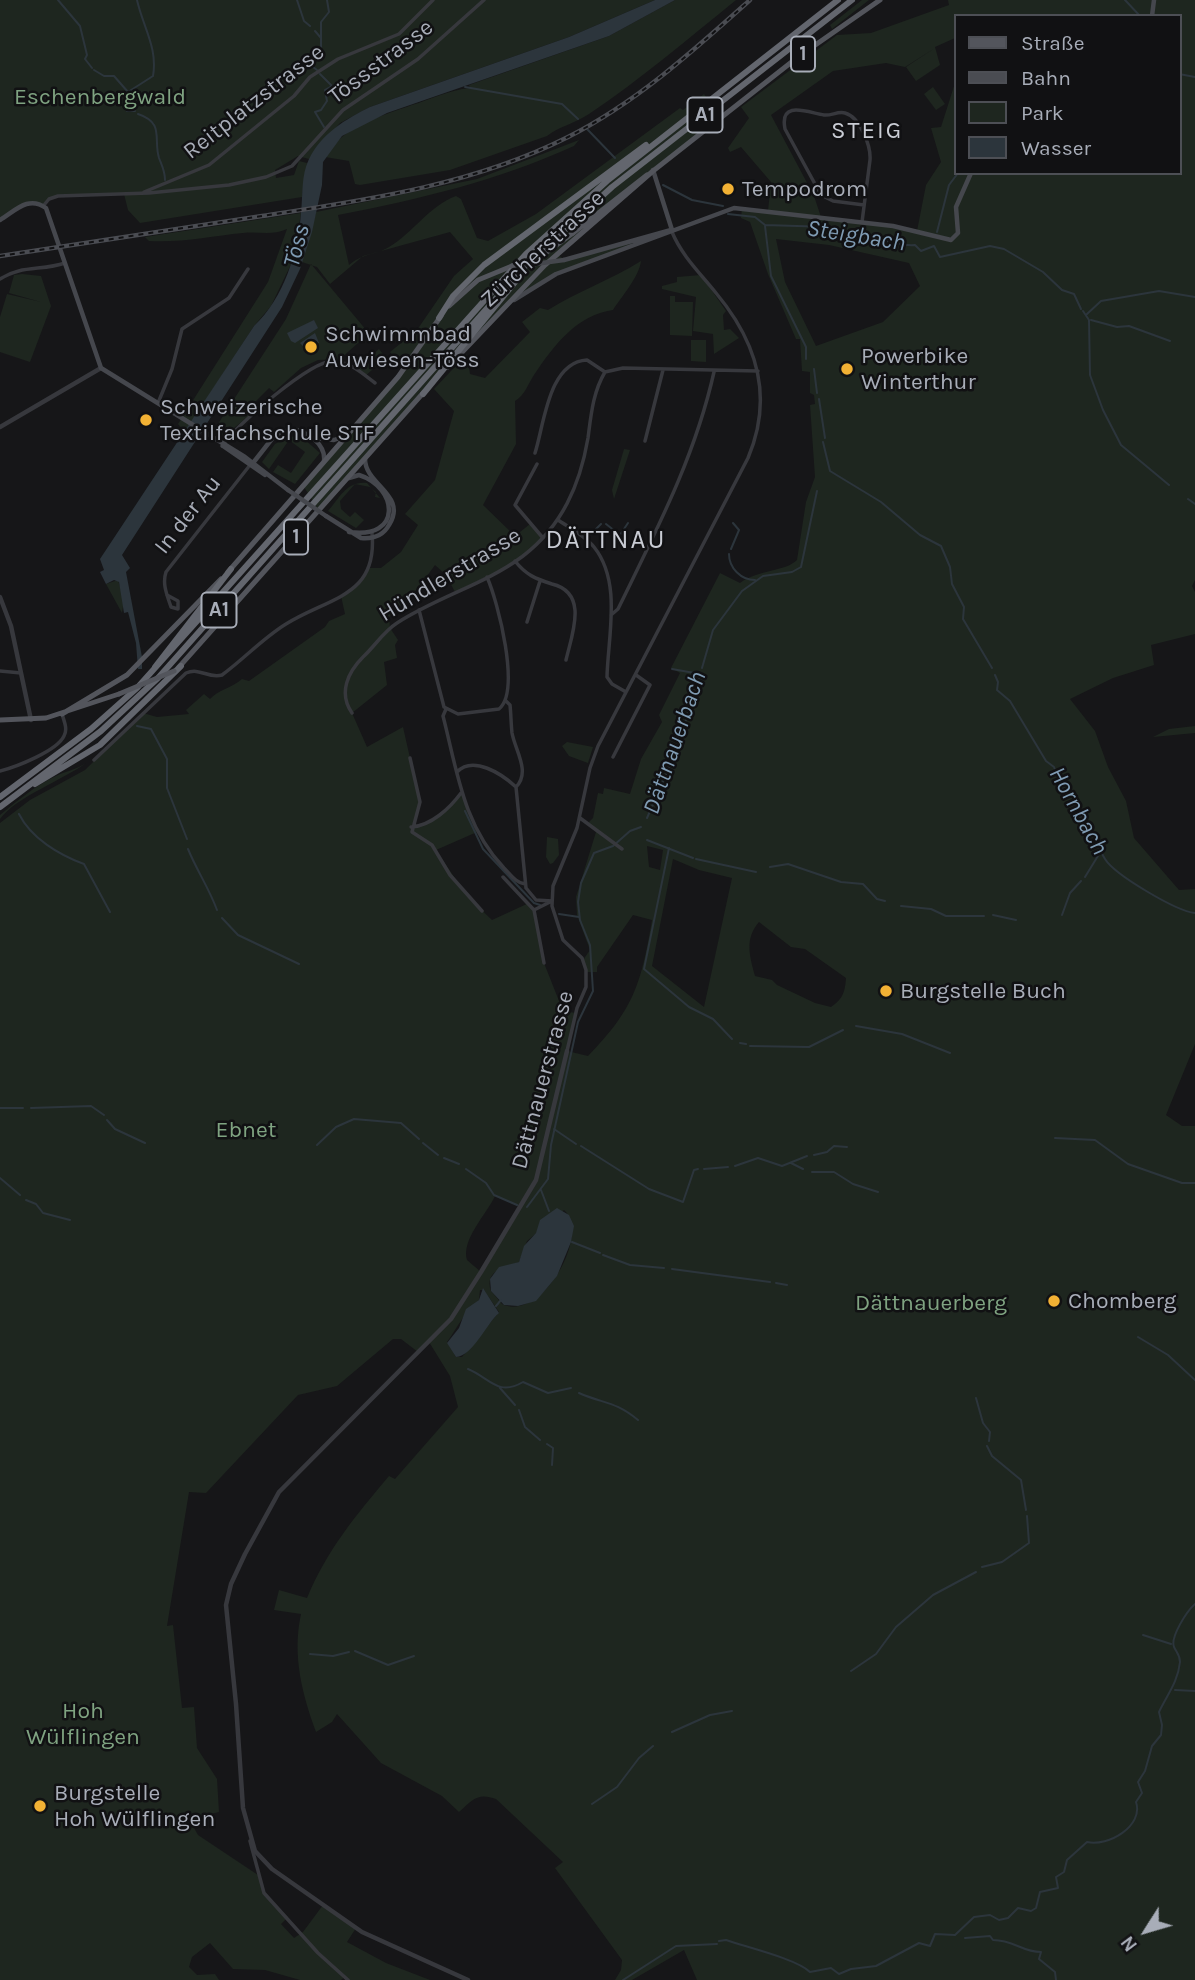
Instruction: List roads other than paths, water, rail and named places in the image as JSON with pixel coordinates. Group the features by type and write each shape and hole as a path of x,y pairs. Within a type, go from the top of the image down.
{"highway":[{"name":"A1","path":"0,797 96,725 151,674 502,278 574,209 838,0"},
{"name":"A1","path":"0,807 101,731 158,678 464,331 531,260 629,173 852,0"},
{"name":"A1","path":"439,318 453,296 484,265 639,150 672,130"},
{"name":"A1","path":"423,394 518,281 531,260"},
{"name":"A1","path":"151,674 160,657 232,569"},
{"name":"A1","path":"21,790 86,755 117,729 181,666"}],"main road":[{"name":"Zürcherstrasse","path":"62,714 127,676 232,569 409,363 439,318 472,285 499,270 540,257 798,57 880,0"},
{"name":"Zürcherstrasse","path":"0,720 32,721 62,714 119,694 181,666 423,394 503,310 551,260 653,171"},
{"path":"653,171 672,230"},
{"path":"503,310 545,280 734,208 862,222 953,240 958,233 956,207 970,175"},
{"path":"0,220 24,204 35,202 44,205 52,217 101,368 361,538 388,527 394,508 388,493 367,472 365,459"},
{"path":"512,266 564,260 672,230"},
{"path":"251,464 271,439 281,432 296,429 313,438 334,440 348,434"},
{"path":"313,438 324,453 323,465"},
{"path":"348,478 365,477 386,499 387,520 372,535"}],"street":[{"name":"Reitplatzstrasse","path":"44,205 54,197 142,194 209,165 294,96 310,77 338,59 399,34 433,0"},
{"name":"Tössstrasse","path":"142,194 244,182 292,166 342,110 418,59 484,0"},
{"path":"862,222 864,205 870,152 854,120 842,113 825,115 800,108 789,111 784,120 785,130 818,192 830,201 864,205"},
{"path":"552,901 554,883 580,818 592,761 751,450 761,413 758,371 752,348 738,321 684,255 672,230"},
{"path":"0,279 23,268 50,267 65,263"},
{"path":"157,405 172,369 182,329 229,298 248,269"},
{"path":"536,453 547,399 571,365 589,360 605,372 623,368 758,371"},
{"path":"222,446 281,391 319,364 342,362 376,383"},
{"path":"0,427 101,368"},
{"path":"645,441 663,370"},
{"name":"Hündlerstrasse","path":"352,713 345,691 353,666 390,628 419,610 515,561 543,538 558,520 581,472 594,400 605,372"},
{"path":"611,615 617,611 684,472 714,372"},
{"name":"In der Au","path":"167,595 164,581 167,570 251,464"},
{"path":"537,464 515,505 543,538"},
{"path":"558,520 589,542 601,559 611,615 607,677 612,684 626,692"},
{"path":"94,760 186,673 196,670 213,677 222,675 284,625 353,589 370,564 372,535"},
{"path":"515,561 528,575 560,586 573,599 575,615 566,660"},
{"path":"419,610 441,700 446,709 458,714 490,712 500,708 506,701 508,692 502,629 486,577"},
{"path":"527,622 540,581"},
{"path":"0,597 23,673 32,721"},
{"path":"0,671 23,673"},
{"path":"613,758 650,685 635,674"},
{"path":"506,701 510,705 512,734 519,750 522,775 516,787 525,884 534,899 552,901"},
{"path":"446,709 443,716 461,793 487,849 517,881 525,884"},
{"path":"0,771 26,762 61,741 66,731 62,714"},
{"path":"410,758 420,802 411,827 414,835 432,845 450,876 482,911"},
{"path":"457,772 464,767 480,765 516,787"},
{"path":"411,827 422,825 453,806 461,793"},
{"path":"580,818 617,846"},
{"path":"503,877 534,910 544,963"},
{"path":"534,910 552,901"},
{"name":"Dättnauerstrasse","path":"468,1980 362,1932 268,1866 250,1841 240,1787 236,1694 226,1620 230,1584 267,1510 279,1492 456,1313 535,1184 577,1008 585,989 586,970 582,958 564,942 552,901"},
{"path":"250,1841 264,1893 321,1956 348,1980"}],"water":[{"name":"Töss","path":"655,0 675,0 609,36 387,113 342,136 323,162 322,185 312,232 300,269 282,307 122,555 130,568 126,572 142,657 142,669 138,669 136,643 128,612 124,613 119,582 114,580 106,584 100,572 104,570 100,559 254,326 274,302 293,259 305,172 314,150 328,134 370,107 569,37"},
{"path":"314,320 318,328 295,343 291,341 287,333"},
{"path":"315,333 319,343 315,343 316,347 311,347 309,352 300,343"},
{"path":"557,1208 569,1215 574,1226 571,1242 557,1276 536,1301 518,1306 504,1305 491,1291 490,1279 499,1267 519,1262 524,1246 536,1233 540,1220"},
{"path":"483,1288 499,1313 474,1346 456,1357 447,1343 459,1328 466,1309 479,1300"}],"waterway":[{"path":"58,0 80,26 87,55 85,59 92,68"},
{"path":"135,111 127,111 125,106 128,92 153,76 154,66 152,47 137,0"},
{"path":"297,0 304,21 310,26"},
{"path":"317,70 313,67 315,54 321,49 321,22 329,12 327,0"},
{"path":"1125,0 1138,14"},
{"path":"315,31 321,38"},
{"path":"94,70 104,76 114,76 128,92"},
{"path":"320,74 332,86 325,90 327,101 321,110 315,112 324,127"},
{"name":"Steigbach","path":"1181,74 1195,77"},
{"name":"Steigbach","path":"465,87 562,104 578,119"},
{"path":"138,114 152,122 155,127 157,151 165,180"},
{"name":"Steigbach","path":"587,129 615,158"},
{"path":"937,232 949,185 956,175"},
{"name":"Steigbach","path":"663,185 692,200 723,206"},
{"name":"Steigbach","path":"728,214 755,217 765,225 829,227 838,234 868,235 915,245 921,251 934,246 940,257 990,246 1004,249 1043,272 1062,290 1074,294 1081,309"},
{"name":"Hornbach","path":"765,226 771,276 806,347 806,359"},
{"path":"1087,314 1101,301 1159,291 1195,297"},
{"path":"1083,311 1089,320 1090,375 1103,410 1121,445 1169,485"},
{"path":"1091,320 1117,327 1129,326 1170,341"},
{"name":"Hornbach","path":"814,369 817,393"},
{"name":"Hornbach","path":"819,399 825,438"},
{"name":"Hornbach","path":"823,442 830,471 881,502 920,535 941,546 950,567 952,584 964,607 963,619 992,668"},
{"name":"Dättnauerbach","path":"702,668 713,630 742,591 763,576 792,572 801,567 817,491"},
{"path":"1188,499 1195,504"},
{"path":"606,524 620,535 628,523"},
{"path":"731,549 739,530 733,523"},
{"path":"590,535 601,524"},
{"path":"729,554 731,564 737,572 745,578 755,580"},
{"path":"672,669 700,674"},
{"name":"Dättnauerbach","path":"677,748 701,673"},
{"name":"Hornbach","path":"995,675 997,690 1010,701 1046,761 1054,767 1061,787 1077,802 1075,811 1089,827 1105,859 1121,874 1147,891 1174,906 1195,913"},
{"path":"137,726 151,729 167,759 167,788 187,839"},
{"name":"Dättnauerbach","path":"647,818 674,756"},
{"path":"465,811 483,849 534,903 540,905"},
{"path":"19,814 31,831 47,845 84,864 110,912"},
{"name":"Dättnauerbach","path":"527,1207 548,1179 551,1145 578,1022 593,991 590,945 580,920 578,902 581,883 594,853 613,846 630,831 641,827"},
{"path":"647,840 693,858"},
{"path":"669,848 644,969 689,1007 713,1019 732,1039"},
{"path":"188,849 217,910"},
{"path":"1085,877 1101,851"},
{"path":"696,859 756,872"},
{"path":"770,867 788,864 841,882 863,884 877,899 885,901"},
{"path":"1062,915 1070,893 1081,881"},
{"path":"901,906 931,909 946,916 984,916"},
{"path":"559,914 579,917"},
{"path":"993,915 1016,920"},
{"path":"222,918 238,935 299,964"},
{"path":"856,1026 902,1034 950,1053"},
{"path":"750,1046 809,1047 843,1030"},
{"path":"740,1043 746,1044"},
{"path":"31,1108 91,1106 104,1115"},
{"path":"0,1108 23,1108"},
{"name":"Dättnauerbach","path":"317,1145 336,1127 354,1119 401,1123 419,1139"},
{"path":"107,1120 115,1129 145,1143"},
{"path":"554,1129 576,1144"},
{"path":"1055,1138 1095,1140 1128,1164 1182,1183 1195,1183"},
{"name":"Dättnauerbach","path":"423,1143 438,1155"},
{"path":"581,1146 649,1189 683,1202 694,1170 698,1169"},
{"path":"814,1155 827,1152 834,1146 847,1147"},
{"path":"735,1166 758,1158 782,1166 807,1156"},
{"name":"Dättnauerbach","path":"444,1158 459,1164"},
{"path":"791,1163 803,1169"},
{"path":"704,1169 728,1167"},
{"name":"Dättnauerbach","path":"466,1169 486,1183 494,1195 517,1205"},
{"path":"812,1172 834,1172 853,1184 878,1192"},
{"path":"0,1178 20,1195"},
{"path":"541,1190 549,1211"},
{"path":"26,1200 36,1204 43,1213 70,1220"},
{"path":"572,1242 600,1253"},
{"name":"Dättnauerbach","path":"603,1255 630,1265 664,1268"},
{"name":"Dättnauerbach","path":"672,1269 770,1282"},
{"name":"Dättnauerbach","path":"776,1283 787,1285"},
{"path":"496,1306 501,1300"},
{"path":"1138,1337 1168,1355 1195,1380"},
{"path":"468,1369 500,1387 507,1388 523,1382 548,1393 571,1388"},
{"path":"500,1388 515,1405"},
{"path":"579,1393 616,1406 638,1420"},
{"path":"976,1398 983,1423 990,1432 989,1441"},
{"path":"519,1410 525,1427 540,1440"},
{"path":"547,1444 553,1448 552,1465"},
{"path":"987,1446 992,1456 1021,1480 1026,1510"},
{"path":"982,1567 1002,1562 1029,1543 1027,1516"},
{"path":"851,1671 876,1654 896,1627 933,1595 976,1572"},
{"path":"719,1941 726,1940 771,1954 810,1972 831,1968 839,1974 851,1969 876,1966 919,1943 930,1946 935,1934 955,1935 974,1917 990,1915 999,1920 1008,1918 1018,1908 1031,1911 1036,1908 1040,1892 1058,1888 1056,1877 1064,1872 1067,1860 1087,1842 1095,1843 1114,1838 1130,1827 1135,1819 1136,1802 1142,1793 1138,1782 1145,1771 1152,1746 1161,1735 1159,1712 1179,1669 1180,1660 1174,1647 1174,1637 1195,1604"},
{"path":"1143,1635 1171,1644"},
{"path":"355,1651 388,1665 414,1656"},
{"path":"310,1654 333,1656 349,1652"},
{"path":"1175,1690 1195,1691"},
{"path":"672,1732 710,1715 732,1711"},
{"path":"592,1804 617,1787 639,1758 653,1746"},
{"path":"965,1938 990,1936 993,1940 1041,1952 1039,1959 1055,1972 1056,1980"},
{"path":"623,1980 676,1946 717,1944"}],"railway":[{"path":"0,256 380,197 495,167 568,137 618,108 686,57 750,0"}],"place":[{"name":"Tempodrom","path":"728,189"},
{"name":"Schwimmbad Auwiesen-Töss","path":"311,347"},
{"name":"Powerbike Winterthur","path":"847,369"},
{"name":"Schweizerische Textilfachschule STF","path":"146,420"},
{"name":"Burgstelle Buch","path":"886,991"},
{"name":"Chomberg","path":"1054,1301"},
{"name":"Burgstelle Hoh Wülflingen","path":"40,1806"}],"district":[{"name":"STEIG","path":"867,131"},
{"name":"DÄTTNAU","path":"606,541"}],"park label":[{"name":"Eschenbergwald","path":"100,97"},
{"name":"Ebnet","path":"246,1130"},
{"name":"Dättnauerberg","path":"931,1303"},
{"name":"Hoh Wülflingen","path":"83,1724"}]}
